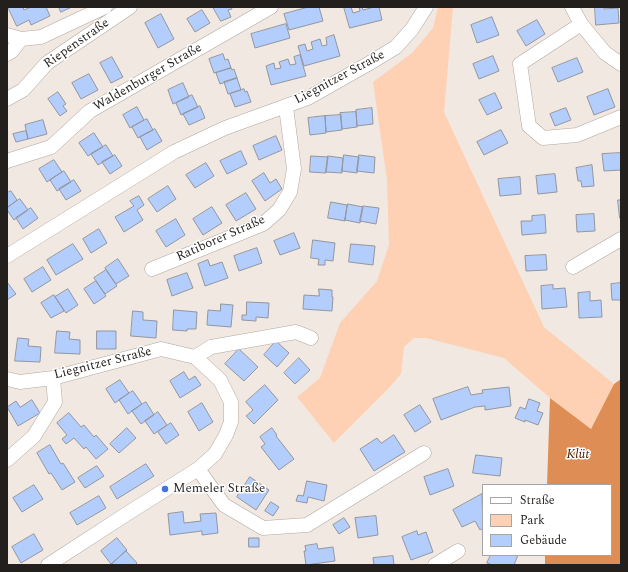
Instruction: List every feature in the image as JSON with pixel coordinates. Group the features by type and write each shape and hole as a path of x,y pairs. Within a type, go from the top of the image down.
{"street":[{"name":"Riepenstraße","path":"21,39 41,37 105,7"},
{"name":"Riepenstraße","path":"7,99 23,90 47,63 130,7"},
{"name":"Waldenburger Straße","path":"7,161 51,147 90,111 271,7"},
{"name":"Liegnitzer Straße","path":"7,256 174,152 225,128 308,98 396,48 412,29 426,7"},
{"path":"572,7 581,24 605,53 621,64"},
{"path":"581,24 520,64 529,126 543,138 577,135 621,117"},
{"path":"7,34 21,39 12,51 7,54"},
{"name":"Ratiborer Straße","path":"152,269 263,224 279,210 290,192 294,169 286,107"},
{"path":"573,267 621,239"},
{"path":"195,357 211,347 296,332 311,338"},
{"name":"Liegnitzer Straße","path":"7,379 20,382 53,378 161,349 195,357 220,380 231,402 231,422 226,435 215,454 198,469 125,514 48,565"},
{"path":"7,460 34,436 55,402 53,378"},
{"path":"198,469 224,505 263,528 307,525 424,453"},
{"path":"435,565 458,551"}],"green space":[{"path":"438,7 453,7 444,112 544,327 614,384 591,429 550,398 504,358 426,338 414,338 404,347 401,374 334,443 297,397 320,378 340,323 377,281 389,245 387,180 373,82 412,53 433,28"},
{"name":"Klüt","path":"621,379 621,565 545,565 545,556 612,556 612,484 547,484 550,398 591,429 614,384"}],"building":[{"path":"8,7 23,7 24,10 31,7 46,7 50,16 31,25 29,20 17,26"},
{"path":"59,7 72,7 61,12"},
{"path":"213,7 231,7 232,9 228,10 231,17 221,21"},
{"path":"309,7 319,7 323,21 289,30 284,14"},
{"path":"344,7 351,7 353,13 360,11 359,7 362,7 363,10 371,7 379,7 382,20 350,28"},
{"path":"595,7 604,7 604,9 618,8 619,23 596,25"},
{"path":"202,10 210,23 195,32 187,19"},
{"path":"161,14 174,39 158,48 145,23"},
{"path":"492,17 499,35 477,43 471,25"},
{"path":"537,20 545,34 526,46 517,31"},
{"path":"286,24 290,38 255,48 251,34"},
{"path":"334,35 340,56 304,66 298,46 305,44 307,51 313,49 311,42 320,39 322,46 327,45 326,38"},
{"path":"223,54 225,60 228,59 231,68 214,73 209,59"},
{"path":"300,55 306,76 271,85 266,66 274,63 275,69 281,68 279,62 288,59 290,65 296,64 294,57"},
{"path":"493,56 499,71 479,79 473,64"},
{"path":"112,57 123,77 111,83 100,63"},
{"path":"577,58 583,72 558,82 552,68"},
{"path":"231,68 232,70 234,69 237,78 220,84 216,73"},
{"path":"89,74 98,90 81,99 72,83"},
{"path":"237,78 241,90 228,94 224,82"},
{"path":"183,83 189,97 173,104 168,90"},
{"path":"244,89 245,92 247,91 251,102 235,107 230,94"},
{"path":"608,89 615,107 594,115 587,97"},
{"path":"58,92 66,104 63,106 67,111 60,116 48,99"},
{"path":"495,93 502,108 487,115 479,100"},
{"path":"192,95 198,107 181,115 176,103"},
{"path":"200,106 205,118 189,125 183,114"},
{"path":"137,107 144,120 130,128 123,115"},
{"path":"372,108 373,124 357,126 356,110"},
{"path":"566,108 571,120 555,126 550,114"},
{"path":"356,112 357,127 342,129 340,113"},
{"path":"341,115 342,130 326,132 325,116"},
{"path":"325,116 326,133 310,135 308,118"},
{"path":"147,119 153,130 138,138 132,127"},
{"path":"43,120 47,134 28,139 25,125"},
{"path":"155,129 162,141 147,150 140,137"},
{"path":"501,130 508,143 484,155 477,142"},
{"path":"26,131 28,139 16,142 13,134"},
{"path":"94,133 103,147 88,156 79,143"},
{"path":"276,136 282,150 259,160 253,146"},
{"path":"106,145 113,156 98,165 91,154"},
{"path":"241,151 247,164 227,174 220,161"},
{"path":"621,153 621,170 604,171 602,154"},
{"path":"115,155 122,166 110,174 102,162"},
{"path":"344,155 359,157 357,173 342,171"},
{"path":"359,155 375,157 374,173 357,171"},
{"path":"311,156 328,157 326,173 310,172"},
{"path":"328,156 343,158 342,173 326,172"},
{"path":"54,160 62,172 47,182 39,169"},
{"path":"206,163 214,176 195,188 186,175"},
{"path":"592,165 594,186 582,187 581,181 578,181 576,168"},
{"path":"64,171 71,182 57,191 50,180"},
{"path":"264,173 270,183 276,179 282,189 265,201 252,181"},
{"path":"555,174 557,192 538,194 536,176"},
{"path":"520,177 521,194 500,196 498,179"},
{"path":"74,180 81,191 66,200 59,189"},
{"path":"168,186 176,199 157,212 148,199"},
{"path":"11,191 17,200 7,208 7,193"},
{"path":"246,193 256,209 236,221 226,205"},
{"path":"139,196 144,205 137,210 143,220 124,232 115,217 134,206 130,201"},
{"path":"20,199 28,210 14,220 7,208"},
{"path":"618,200 621,200 621,218 620,218"},
{"path":"331,202 347,205 345,221 328,218"},
{"path":"348,204 363,207 360,223 345,220"},
{"path":"363,206 379,208 376,224 360,221"},
{"path":"212,207 222,223 203,235 193,219"},
{"path":"31,208 38,218 23,229 16,218"},
{"path":"594,214 595,231 577,232 576,215"},
{"path":"545,215 546,233 522,235 521,221 532,221 532,216"},
{"path":"176,219 185,235 166,247 156,231"},
{"path":"99,229 107,243 91,253 83,239"},
{"path":"294,233 300,248 280,255 274,241"},
{"path":"313,240 335,243 333,261 325,260 325,265 318,265 319,259 311,258"},
{"path":"73,244 83,259 56,275 47,260"},
{"path":"351,244 375,246 373,265 349,262"},
{"path":"257,248 262,263 239,271 234,256"},
{"path":"546,255 547,270 526,271 525,256"},
{"path":"118,259 129,276 116,284 105,268"},
{"path":"208,260 210,266 222,262 228,278 205,286 198,264"},
{"path":"43,267 51,280 32,292 24,279"},
{"path":"106,270 117,286 105,294 94,278"},
{"path":"187,273 193,288 172,296 167,280"},
{"path":"96,281 106,296 94,304 84,289"},
{"path":"7,282 16,294 7,300"},
{"path":"621,283 621,300 612,300 611,284"},
{"path":"553,285 553,289 565,288 567,307 542,309 541,286"},
{"path":"68,289 78,305 66,313 55,297"},
{"path":"319,289 332,290 332,311 303,309 304,295 319,296"},
{"path":"590,292 590,301 601,300 602,317 579,318 578,293"},
{"path":"54,295 64,311 51,318 41,303"},
{"path":"247,302 269,303 268,318 256,317 256,321 242,320 242,315 246,315"},
{"path":"221,304 233,305 231,327 207,325 208,310 220,311"},
{"path":"174,310 197,312 196,329 187,329 187,331 173,330"},
{"path":"133,311 143,312 143,320 157,321 156,338 131,336"},
{"path":"57,331 70,332 69,339 80,340 80,354 55,353"},
{"path":"97,331 116,331 116,349 97,349"},
{"path":"18,338 29,339 28,346 41,347 40,362 15,361"},
{"path":"276,341 289,353 277,367 264,355"},
{"path":"239,349 258,367 244,381 225,364"},
{"path":"299,358 310,370 295,384 284,373"},
{"path":"184,372 189,380 195,376 201,385 180,398 170,381"},
{"path":"120,380 129,393 115,403 106,389"},
{"path":"265,385 278,400 254,424 246,416 253,410 246,402"},
{"path":"468,387 471,395 483,393 482,390 509,387 511,406 485,410 485,406 475,407 441,420 433,399"},
{"path":"133,391 142,404 128,414 119,400"},
{"path":"529,399 540,403 537,411 543,413 538,425 515,418 520,407 525,409"},
{"path":"32,400 40,413 18,426 7,407 16,401 20,407"},
{"path":"146,402 154,415 141,424 132,411"},
{"path":"202,403 213,422 199,431 188,412"},
{"path":"420,405 431,422 415,432 404,415"},
{"path":"158,412 167,425 154,434 145,421"},
{"path":"69,413 81,427 84,425 94,437 96,435 108,449 96,459 86,447 84,449 74,438 66,444 62,439 67,435 57,423"},
{"path":"171,423 179,435 166,444 158,432"},
{"path":"127,428 136,438 119,453 110,444"},
{"path":"272,428 277,435 276,436 294,459 279,470 261,447 265,444 260,437"},
{"path":"394,435 405,452 374,471 360,449 377,438 381,443"},
{"path":"50,445 61,464 63,463 75,482 62,490 51,473 49,474 37,453"},
{"path":"476,455 502,458 500,476 473,473"},
{"path":"146,464 154,476 117,499 110,487"},
{"path":"97,466 104,476 85,488 78,478"},
{"path":"448,469 454,486 430,495 424,477"},
{"path":"250,477 269,490 256,510 237,497"},
{"path":"307,481 327,485 324,501 308,497 307,503 296,501 298,495 303,496"},
{"path":"34,485 43,499 22,512 13,498"},
{"path":"482,494 482,529 480,530 475,521 462,527 453,510"},
{"path":"99,496 106,508 77,525 70,513"},
{"path":"271,502 279,507 273,516 265,511"},
{"path":"183,512 184,523 201,521 200,514 216,513 218,533 202,535 202,531 170,535 168,514"},
{"path":"376,516 378,535 358,538 355,518"},
{"path":"344,518 350,527 339,534 333,525"},
{"path":"417,531 418,535 426,532 433,552 411,560 402,537"},
{"path":"34,534 43,550 21,563 12,547"},
{"path":"117,538 127,550 111,564 101,551"},
{"path":"249,538 259,538 259,547 249,547"},
{"path":"317,544 318,549 333,547 335,561 306,565 304,551 306,551 305,546"},
{"path":"126,551 137,563 135,565 111,565"},
{"path":"393,556 394,565 374,565 373,558"},
{"path":"490,556 518,556 514,565 492,565 487,563"}],"place":[{"name":"Memeler Straße","path":"165,489"}]}
